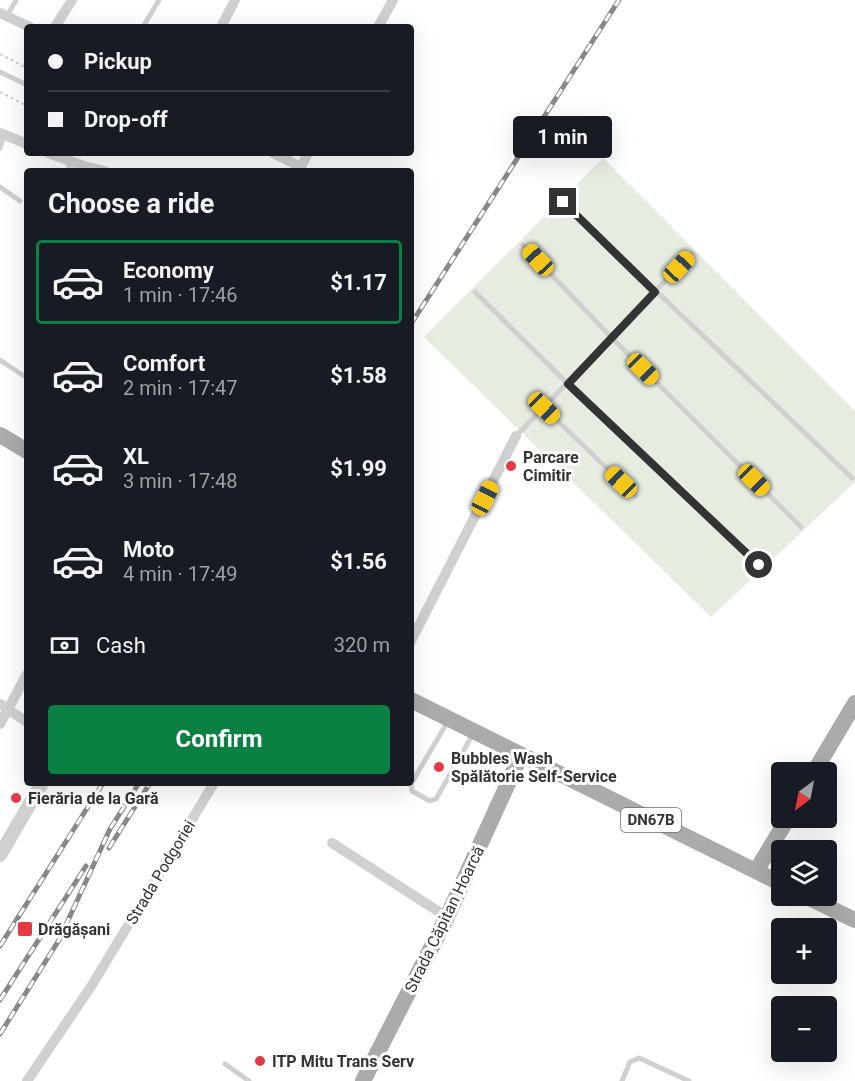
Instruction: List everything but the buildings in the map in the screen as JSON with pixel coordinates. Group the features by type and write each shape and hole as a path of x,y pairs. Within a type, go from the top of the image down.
{"main road":[{"path":"0,435 24,449"},
{"name":"DN67B","path":"414,702 771,878"},
{"path":"820,762 855,703"},
{"name":"Strada Căpitan Hoarcă","path":"363,1081 447,917 521,756"},
{"path":"756,871 782,828"},
{"path":"826,906 855,920"}],"street":[{"path":"57,24 72,0"},
{"path":"223,24 235,0"},
{"path":"380,24 393,0"},
{"path":"3,15 24,24"},
{"path":"2,133 24,143"},
{"path":"53,156 69,166"},
{"path":"278,156 298,168"},
{"path":"414,635 516,436"},
{"path":"0,724 4,707 24,678"},
{"path":"4,707 24,720"},
{"path":"0,855 40,786"},
{"name":"Strada Podgoriei","path":"27,1081 92,985 212,786"},
{"path":"332,843 447,917"}],"lane":[{"path":"3,15 16,0"},
{"path":"145,24 159,0"},
{"path":"0,72 24,84"},
{"path":"0,148 2,133"},
{"path":"0,187 20,201"},
{"path":"563,202 852,478"},
{"path":"523,244 612,338 801,527"},
{"path":"516,436 691,254"},
{"path":"476,292 568,384 759,565"},
{"path":"0,360 24,376"},
{"path":"544,408 636,496"},
{"path":"414,779 448,720"},
{"path":"411,786 412,791 430,801 436,799 474,732"},
{"path":"622,1081 630,1062 639,1058 689,1081"},
{"path":"225,1064 249,1081"}],"path":[{"path":"0,54 24,65"},
{"path":"0,92 24,104"}],"shaded area":[{"path":"603,158 855,411 855,482 711,617 424,337"}],"railway":[{"path":"414,319 619,0"},
{"path":"0,946 101,786"},
{"path":"0,1034 59,940 110,829 137,786"},
{"path":"109,848 148,786"},
{"path":"0,1000 86,866"}],"place":[{"name":"Parcare Cimitir","path":"511,466"},
{"name":"Bubbles Wash Spălătorie Self-Service","path":"439,767"},
{"name":"Fierăria de la Gară","path":"16,798"},
{"name":"Drăgășani","path":"25,929"},
{"name":"ITP Mitu Trans Serv","path":"260,1061"}],"route":[{"path":"563,202 655,292 568,384 759,565"}]}
